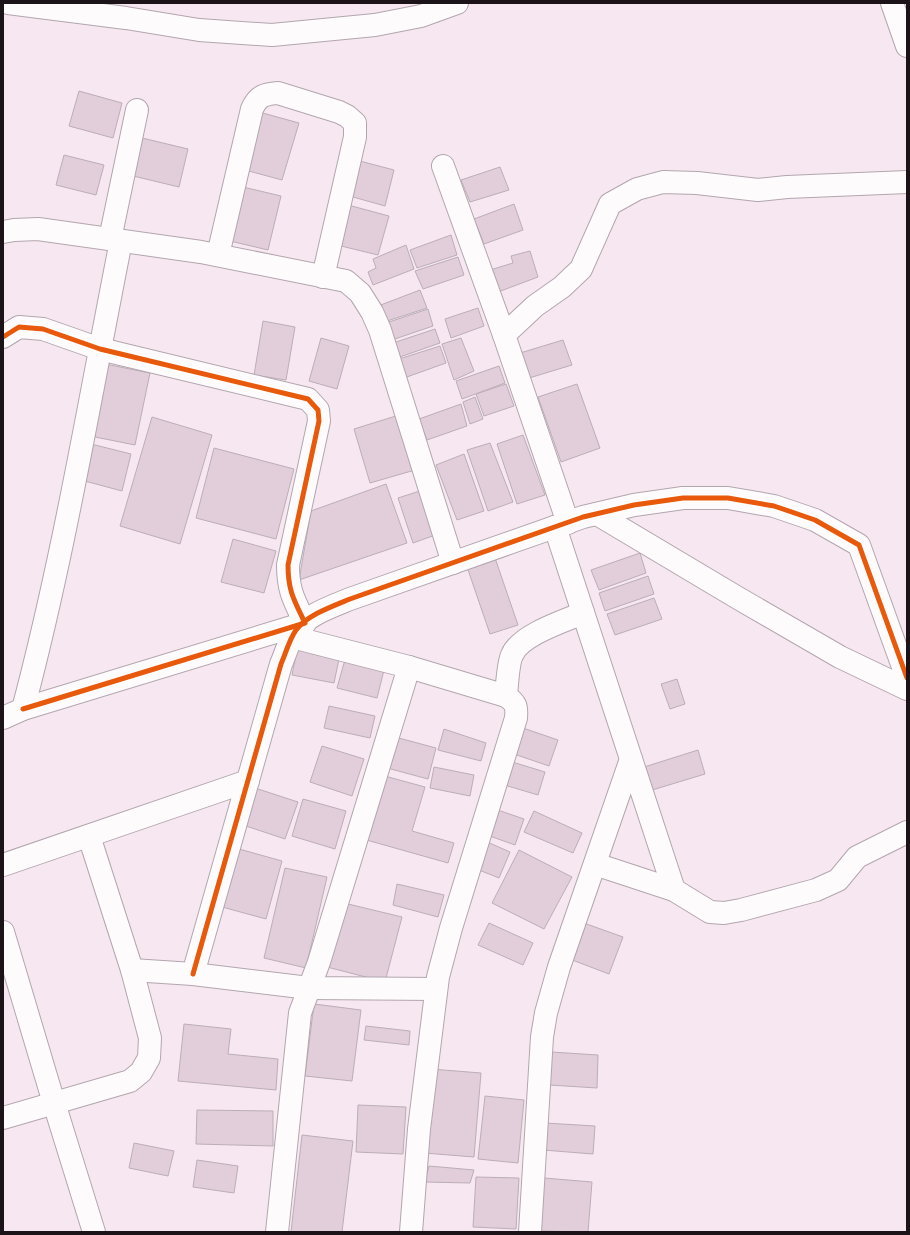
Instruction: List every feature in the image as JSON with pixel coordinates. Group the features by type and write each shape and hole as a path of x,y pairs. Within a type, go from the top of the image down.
{"street":[{"path":"8,3 126,18 200,30 272,35 375,25 422,16 457,3"},
{"path":"892,3 907,46"},
{"path":"218,255 252,109 256,100 269,94 278,93 339,112 347,116 355,123 355,137 323,277"},
{"path":"23,709 58,566 100,349 137,110"},
{"path":"443,166 504,335 561,525 583,613 674,890"},
{"path":"504,335 535,306 562,287 581,269 610,204 637,189 663,182 697,183 758,190 787,186 907,182"},
{"path":"3,232 38,229 116,240 218,255 346,282 360,293 372,312 380,330 452,563"},
{"path":"3,337 19,327 43,329 100,349 308,399 318,410 319,421 288,565 288,580 298,630"},
{"path":"193,974 281,664 298,630 319,612 350,599 561,525 597,514 634,505 683,498 728,498 774,506 815,520 858,546 907,678"},
{"path":"597,514 840,657 907,689"},
{"path":"506,696 512,655 521,644 538,631 583,613"},
{"path":"3,718 23,709 298,630 409,667 506,696 514,701 517,709 516,718 451,928 438,976 419,1129 411,1232"},
{"path":"277,1232 300,1013 319,962 409,667"},
{"path":"530,1232 542,1037 546,1013 559,967 631,759"},
{"path":"3,865 248,782"},
{"path":"595,864 674,890 710,912 724,913 741,910 816,890 838,880 857,857 907,832"},
{"path":"3,1118 130,1081 141,1072 149,1058 150,1038 132,970 89,836"},
{"path":"3,932 94,1232"},
{"path":"132,970 193,974 310,988 436,990"}],"building":[{"path":"79,91 122,103 113,138 69,126"},
{"path":"259,112 299,123 282,180 245,170"},
{"path":"138,137 188,149 179,187 129,175"},
{"path":"64,155 104,165 96,195 56,185"},
{"path":"356,160 394,170 385,206 346,195"},
{"path":"500,167 509,190 470,202 461,180"},
{"path":"243,187 281,196 268,250 230,241"},
{"path":"514,204 523,230 484,244 474,219"},
{"path":"348,205 389,216 378,255 337,245"},
{"path":"451,235 457,255 417,268 410,250"},
{"path":"406,245 414,269 373,285 368,272 376,268 373,259"},
{"path":"530,251 538,277 498,292 490,270 513,263 511,256"},
{"path":"458,257 464,275 423,289 415,271"},
{"path":"420,290 427,308 384,322 378,306"},
{"path":"478,308 484,326 451,338 445,319"},
{"path":"428,309 433,326 392,340 386,323"},
{"path":"263,321 295,327 286,380 254,375"},
{"path":"435,329 440,343 397,358 393,343"},
{"path":"321,338 349,346 337,389 309,381"},
{"path":"461,338 474,371 454,380 442,344"},
{"path":"563,340 572,365 529,378 520,353"},
{"path":"440,346 446,363 404,378 399,359"},
{"path":"105,364 150,373 135,445 90,436"},
{"path":"499,366 505,383 462,399 456,381"},
{"path":"506,384 514,406 484,416 476,394"},
{"path":"577,384 600,448 561,462 538,397"},
{"path":"475,397 483,419 470,424 463,402"},
{"path":"461,404 467,426 427,440 419,419"},
{"path":"399,415 415,470 370,483 354,429"},
{"path":"152,417 212,435 180,544 120,526"},
{"path":"523,435 545,495 517,504 497,444"},
{"path":"490,443 513,502 488,511 467,450"},
{"path":"91,444 131,454 122,491 81,480"},
{"path":"214,448 294,469 276,539 196,518"},
{"path":"464,454 484,511 457,520 436,465"},
{"path":"386,484 407,543 299,580 311,511"},
{"path":"423,490 438,534 413,543 398,498"},
{"path":"233,539 276,551 264,593 221,582"},
{"path":"640,553 646,573 599,590 591,570"},
{"path":"494,555 518,625 490,634 466,564"},
{"path":"648,576 654,594 605,611 599,593"},
{"path":"654,598 662,619 615,635 607,614"},
{"path":"298,645 340,654 334,683 292,675"},
{"path":"346,656 385,666 377,698 337,688"},
{"path":"677,679 685,704 670,709 661,684"},
{"path":"329,706 375,716 370,738 324,728"},
{"path":"520,727 558,740 549,766 511,753"},
{"path":"444,729 486,743 481,761 438,750"},
{"path":"395,737 436,748 428,779 387,768"},
{"path":"322,746 364,759 352,796 310,782"},
{"path":"698,750 705,774 649,791 641,768"},
{"path":"509,761 545,772 538,795 501,784"},
{"path":"434,767 474,775 470,796 430,788"},
{"path":"381,775 425,787 412,831 454,843 448,863 363,839"},
{"path":"255,788 298,802 285,839 243,825"},
{"path":"303,799 346,811 335,849 292,836"},
{"path":"492,808 524,819 515,845 484,834"},
{"path":"534,811 582,833 573,853 524,832"},
{"path":"485,841 510,852 499,878 474,868"},
{"path":"239,849 282,861 266,919 222,907"},
{"path":"519,850 572,877 544,929 492,903"},
{"path":"285,868 327,877 306,968 264,958"},
{"path":"397,884 444,895 438,917 393,905"},
{"path":"344,903 402,917 385,982 327,967"},
{"path":"581,922 623,937 609,974 567,958"},
{"path":"489,923 533,943 523,965 478,945"},
{"path":"314,1004 361,1010 352,1081 305,1076"},
{"path":"184,1024 231,1029 228,1054 278,1059 276,1090 178,1081"},
{"path":"366,1026 410,1031 409,1045 364,1040"},
{"path":"551,1052 598,1055 597,1088 549,1085"},
{"path":"431,1069 481,1073 474,1157 424,1153"},
{"path":"485,1096 524,1100 518,1163 478,1159"},
{"path":"358,1105 406,1107 403,1154 356,1152"},
{"path":"197,1110 273,1111 273,1146 196,1144"},
{"path":"545,1123 595,1126 593,1154 543,1150"},
{"path":"302,1135 353,1141 342,1232 291,1232"},
{"path":"134,1143 174,1151 168,1176 129,1168"},
{"path":"197,1160 238,1166 234,1193 193,1187"},
{"path":"429,1166 474,1170 470,1183 425,1182"},
{"path":"476,1177 519,1178 516,1229 473,1227"},
{"path":"544,1178 592,1182 588,1232 539,1231"}],"cycle path":[{"path":"3,337 19,327 43,329 100,349 308,399 318,410 319,421 288,565 290,589 305,623 23,709"},
{"path":"193,974 281,664 291,638 296,630 313,615 350,599 583,517 634,505 683,498 728,498 774,506 815,520 859,545 907,678"}]}
